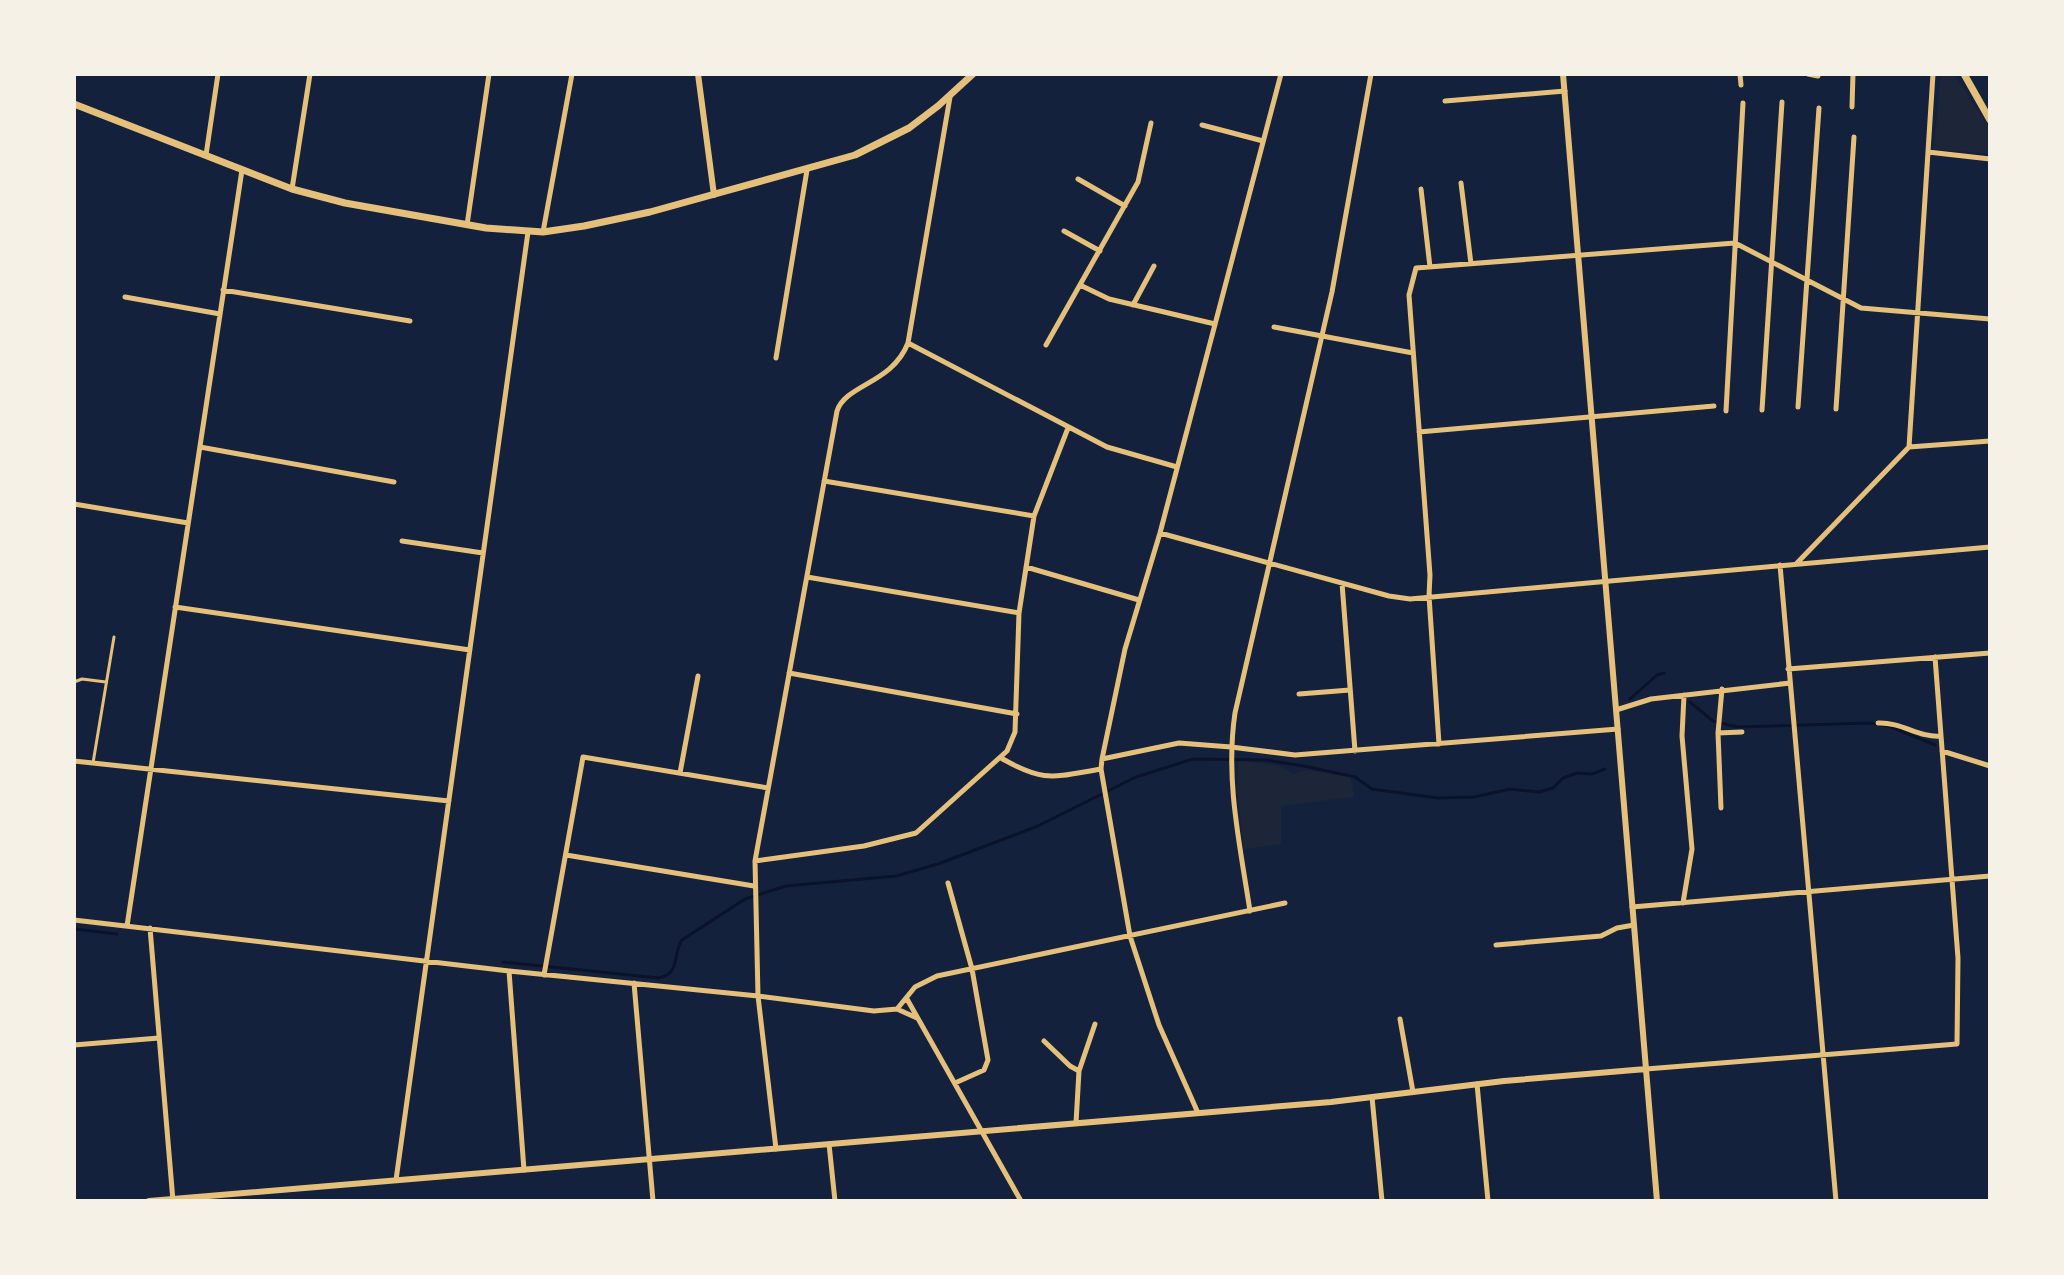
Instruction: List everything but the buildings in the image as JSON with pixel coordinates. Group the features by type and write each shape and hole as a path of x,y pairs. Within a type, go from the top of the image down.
{"main road":[{"path":"74,104 292,189 345,203 467,225 543,232 632,217 855,155 893,137 950,96 973,74"},
{"path":"1964,74 1990,120"}],"street":[{"path":"206,155 218,74"},
{"path":"292,189 310,74"},
{"path":"467,225 489,74"},
{"path":"543,232 572,74"},
{"path":"698,74 714,195"},
{"path":"1198,1113 1159,1025 1130,936 1101,769 1119,670 1160,533 1281,74"},
{"path":"1250,911 1232,791 1231,750 1235,713 1336,275 1371,74"},
{"path":"1563,74 1657,1201"},
{"path":"1740,74 1741,85"},
{"path":"1808,74 1818,76"},
{"path":"1852,107 1853,74"},
{"path":"1797,564 1909,447 1933,74"},
{"path":"1445,101 1565,91"},
{"path":"776,1149 758,996 755,861 839,404 844,397 874,382 893,367 908,343 950,96"},
{"path":"1762,410 1782,102"},
{"path":"1726,411 1743,103"},
{"path":"1798,407 1819,108"},
{"path":"1046,345 1138,182 1151,123"},
{"path":"1202,125 1263,141"},
{"path":"1836,409 1854,137"},
{"path":"1928,152 1990,159"},
{"path":"127,926 242,170"},
{"path":"776,358 807,170"},
{"path":"1078,179 1125,206"},
{"path":"1461,183 1471,264"},
{"path":"1421,189 1430,267"},
{"path":"1064,231 1100,251"},
{"path":"396,1180 528,232"},
{"path":"1439,744 1409,295 1416,268 1735,243 1861,308 1990,319"},
{"path":"1133,305 1154,266"},
{"path":"1080,285 1109,299 1215,324"},
{"path":"223,290 410,321"},
{"path":"125,297 220,314"},
{"path":"1274,327 1413,353"},
{"path":"908,343 1068,428 1116,450 1177,467"},
{"path":"1419,432 1714,406"},
{"path":"755,861 864,846 916,833 1001,758 1014,739 1019,613 1034,516 1068,428"},
{"path":"1909,447 1990,441"},
{"path":"200,447 394,482"},
{"path":"824,481 1034,516"},
{"path":"74,504 188,523"},
{"path":"1160,533 1400,598 1990,547"},
{"path":"402,541 483,553"},
{"path":"1780,565 1836,1201"},
{"path":"1026,567 1139,600"},
{"path":"807,577 1019,613"},
{"path":"1342,583 1355,751"},
{"path":"175,607 470,650"},
{"path":"1788,669 1990,653"},
{"path":"149,1201 1198,1113 1477,1084 1957,1044 1958,958 1935,657"},
{"path":"789,673 1017,714"},
{"path":"680,773 698,676"},
{"path":"1616,710 1645,700 1790,683"},
{"path":"1721,808 1718,733 1722,689"},
{"path":"1299,694 1350,690"},
{"path":"1683,903 1692,849 1682,736 1684,695"},
{"path":"1878,723 1905,726 1928,736 1941,736"},
{"path":"1102,759 1179,743 1288,755 1618,729"},
{"path":"1718,733 1742,732"},
{"path":"1942,751 1990,766"},
{"path":"544,975 583,757 768,788"},
{"path":"1001,758 1037,776 1101,769"},
{"path":"74,761 449,801"},
{"path":"566,855 754,893"},
{"path":"1632,907 1990,876"},
{"path":"948,883 972,969 988,1064 984,1070 955,1083"},
{"path":"897,1009 910,991 922,982 1285,903"},
{"path":"74,920 874,1011 897,1009 918,1018"},
{"path":"1496,945 1601,936 1617,928 1634,925"},
{"path":"150,928 173,1200"},
{"path":"509,971 524,1170"},
{"path":"634,983 653,1201"},
{"path":"907,999 1021,1201"},
{"path":"1400,1019 1413,1092"},
{"path":"1076,1123 1079,1071 1095,1024"},
{"path":"74,1045 159,1038"},
{"path":"1044,1041 1079,1071"},
{"path":"1477,1084 1488,1201"},
{"path":"1372,1097 1382,1201"},
{"path":"829,1144 835,1201"},
{"path":"276,1190 277,1201"}],"lane":[{"path":"93,763 114,637"},
{"path":"74,682 82,679 107,682"}],"shaded area":[{"path":"1941,74 1954,74 1990,129 1990,154 1934,149"},
{"path":"1238,760 1280,766 1293,774 1307,770 1351,777 1354,797 1281,806 1281,844 1244,849 1237,788"}],"waterway":[{"path":"1630,699 1657,675 1664,673"},
{"path":"1690,702 1713,721 1737,727 1870,723 1889,726 1935,745"},
{"path":"503,962 659,978 666,976 673,968 682,940 745,899 786,886 896,876 938,864 1038,826 1136,777 1193,759 1265,760 1304,766 1355,777 1372,789 1438,798 1474,797 1510,789 1539,792 1553,788 1563,778 1577,773 1592,774 1605,769"},
{"path":"74,929 117,934"}]}
